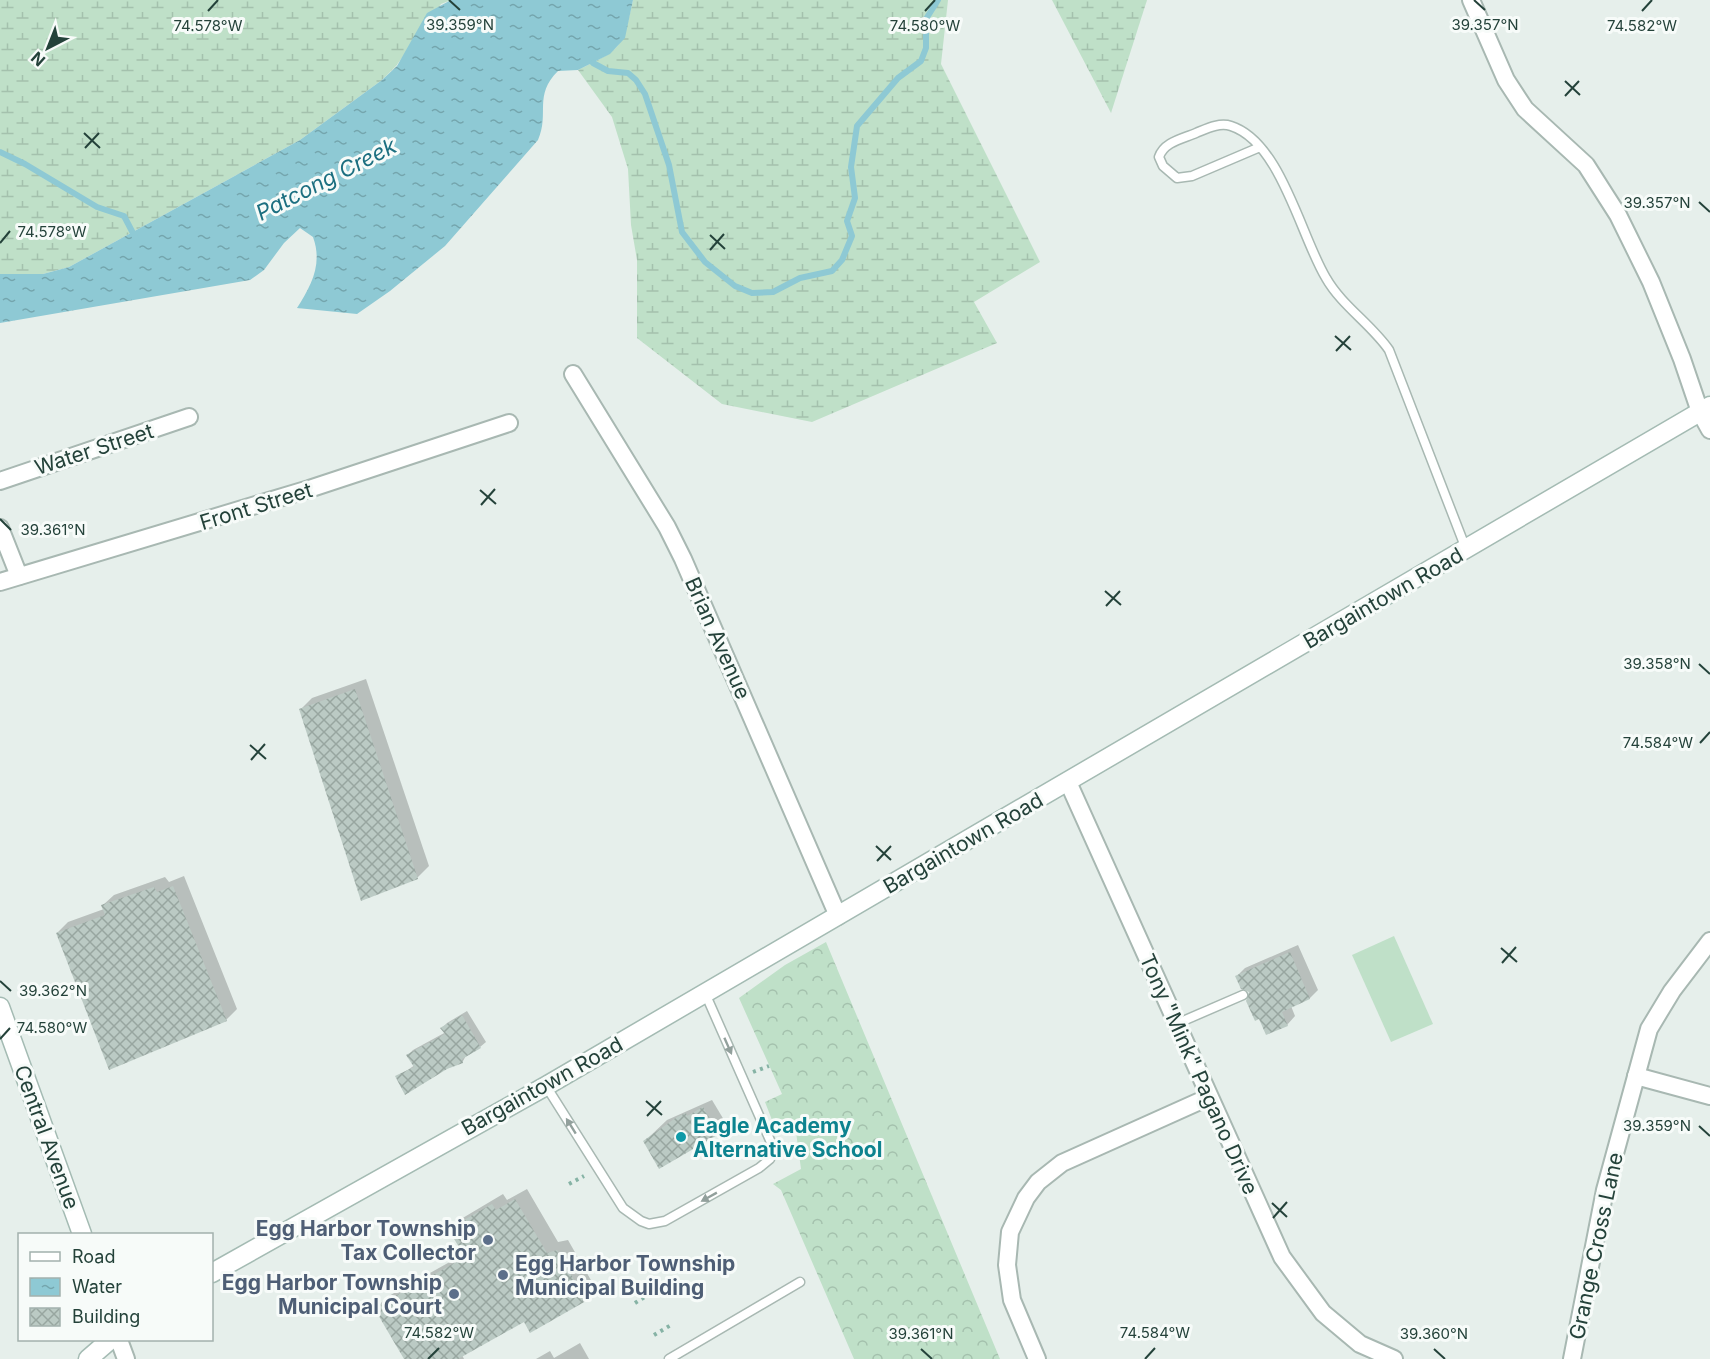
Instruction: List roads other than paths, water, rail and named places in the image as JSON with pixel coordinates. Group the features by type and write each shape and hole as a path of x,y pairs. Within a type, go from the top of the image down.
{"main road":[{"name":"Bargaintown Road","path":"213,1272 546,1086 1705,409"},
{"name":"Central Avenue","path":"0,1006 82,1233"},
{"path":"88,1359 109,1341"}],"street":[{"path":"1471,0 1506,80 1525,109 1586,165 1618,215 1651,282 1705,409 1710,430"},
{"name":"Brian Avenue","path":"573,374 667,527 683,559 838,916"},
{"name":"Water Street","path":"0,481 189,417"},
{"name":"Front Street","path":"0,582 309,489 467,439 509,423"},
{"path":"0,528 19,576"},
{"name":"Tony \"Mink\" Pagano Drive","path":"1068,782 1282,1257 1323,1313 1360,1344 1394,1359"},
{"name":"Grange Cross Lane","path":"1572,1359 1605,1190 1649,1029 1672,991 1710,941"},
{"path":"1636,1076 1710,1096"},
{"path":"1037,1359 1012,1300 1007,1265 1010,1232 1026,1198 1038,1182 1062,1163 1209,1096"},
{"path":"119,1341 126,1359"}],"lane":[{"path":"1260,147 1192,176 1177,178 1163,166 1160,157 1167,145 1216,125 1230,125 1260,147 1277,169 1326,278 1346,304 1378,334 1389,350 1466,549"},
{"path":"546,1086 616,1200 640,1221 649,1224 665,1221 759,1168 770,1159 772,1144 705,993"},
{"path":"1176,1024 1243,995"},
{"path":"669,1359 800,1281"}],"water":[{"name":"Patcong Creek","path":"451,0 633,0 625,38 610,54 578,70 558,71 546,89 543,121 538,140 445,246 390,291 357,314 297,308 311,283 317,256 313,237 300,228 284,243 264,270 250,280 0,323 0,274 43,274 69,267 300,140 382,80 397,66 427,13"}],"waterway":[{"path":"593,63 608,71 628,73 636,80 645,94 669,165 682,232 705,262 735,286 752,293 773,292 800,278 832,271 842,260 852,236 847,221 855,198 851,167 857,126 898,78 921,61 926,48 926,19 938,0"},
{"path":"0,152 25,164 97,207 124,216 135,237"}],"place":[{"name":"Eagle Academy Alternative School","path":"681,1137"},
{"name":"Egg Harbor Township Tax Collector","path":"488,1240"},
{"name":"Egg Harbor Township Municipal Building","path":"503,1275"},
{"name":"Egg Harbor Township Municipal Court","path":"454,1294"}]}
